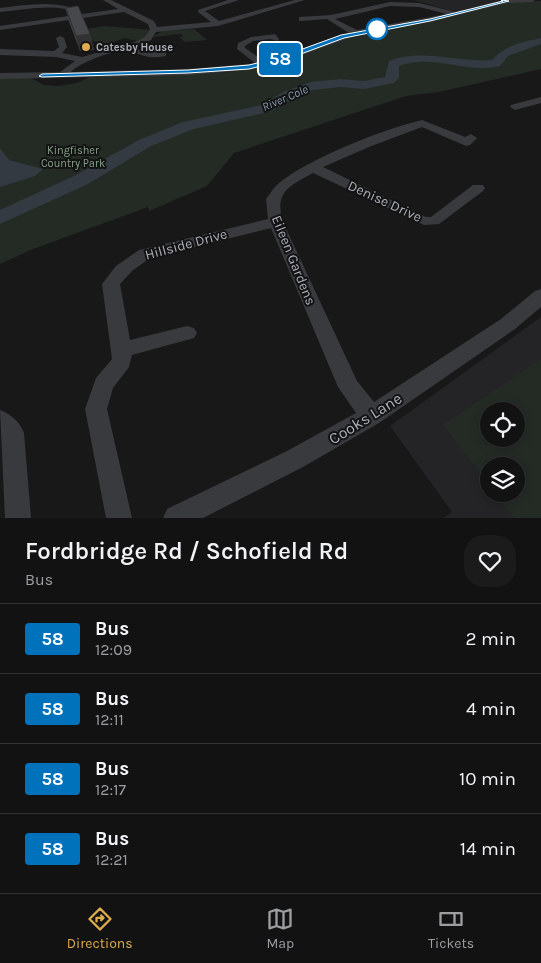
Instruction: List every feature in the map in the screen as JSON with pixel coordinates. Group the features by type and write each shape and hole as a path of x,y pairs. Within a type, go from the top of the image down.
{"street":[{"path":"107,1 120,0"},
{"path":"218,24 200,13 202,9 236,0"},
{"path":"62,75 70,67 82,60 125,48 148,38 154,30 218,24 247,18 302,0"},
{"path":"0,76 212,70 263,64 356,33 455,14 505,1 532,0"},
{"path":"107,1 151,23 154,30"},
{"path":"200,2 210,6"},
{"path":"302,19 331,16 390,4 420,5 455,14"},
{"path":"0,10 61,6 68,8 73,18"},
{"path":"0,28 125,10"},
{"path":"91,16 98,24"},
{"path":"331,16 331,20 356,33"},
{"path":"247,18 261,25"},
{"path":"263,64 256,61 240,47 251,39 272,36 269,30 279,28"},
{"path":"56,54 62,47 60,38"},
{"path":"125,48 145,55 163,54"},
{"path":"0,52 56,54 82,60"},
{"path":"42,76 45,80 51,82 62,82 82,75"},
{"path":"515,107 541,100"},
{"path":"504,102 526,112"},
{"name":"Eileen Gardens","path":"371,416 349,387 276,222 272,202 276,193 283,186 314,168 417,120 466,142 472,138"},
{"name":"Denise Drive","path":"314,168 424,221 434,221 478,188"},
{"name":"Hillside Drive","path":"122,350 111,284 117,274 131,261 145,254 276,222"},
{"name":"Cooks Lane","path":"189,515 371,416 508,324 533,304 541,294"},
{"path":"119,518 96,409 103,384 122,360 122,350 187,333"},
{"path":"0,420 13,433 18,518"}],"shaded area":[{"path":"414,0 497,0 499,1 454,12"},
{"path":"0,148 9,160 43,169 35,176 0,187"},
{"path":"541,317 541,518 443,518 452,512 390,426"}],"green space":[{"name":"Kingfisher Country Park","path":"541,1 541,69 439,92 406,96 234,153 207,186 149,211 148,207 33,249 0,264 0,78 31,78 44,85 58,86 77,83 90,77 232,72 273,65 301,53 358,34 510,2"},
{"path":"103,26 154,30 142,42 124,38 112,43 114,49 109,51 100,43 86,39 83,30"},
{"path":"194,29 207,40 185,42 179,37 183,37 181,34 152,37 163,31"},
{"path":"541,359 541,518 514,518 502,502 525,502 525,457 480,457 480,472 443,425"}],"building":[{"path":"78,6 90,34 76,36 66,8"}],"waterway":[{"name":"River Cole","path":"0,218 81,180 145,143 189,125 267,108 288,95 311,86 340,83 364,85 389,80 392,78 393,64 404,60 429,58 483,64 496,63 504,53 512,49 541,41"}],"bus line":[{"name":"58","path":"42,76 188,72 249,67 280,60 343,36 430,20 507,1 503,0"}],"place":[{"name":"Catesby House","path":"86,47"}]}
